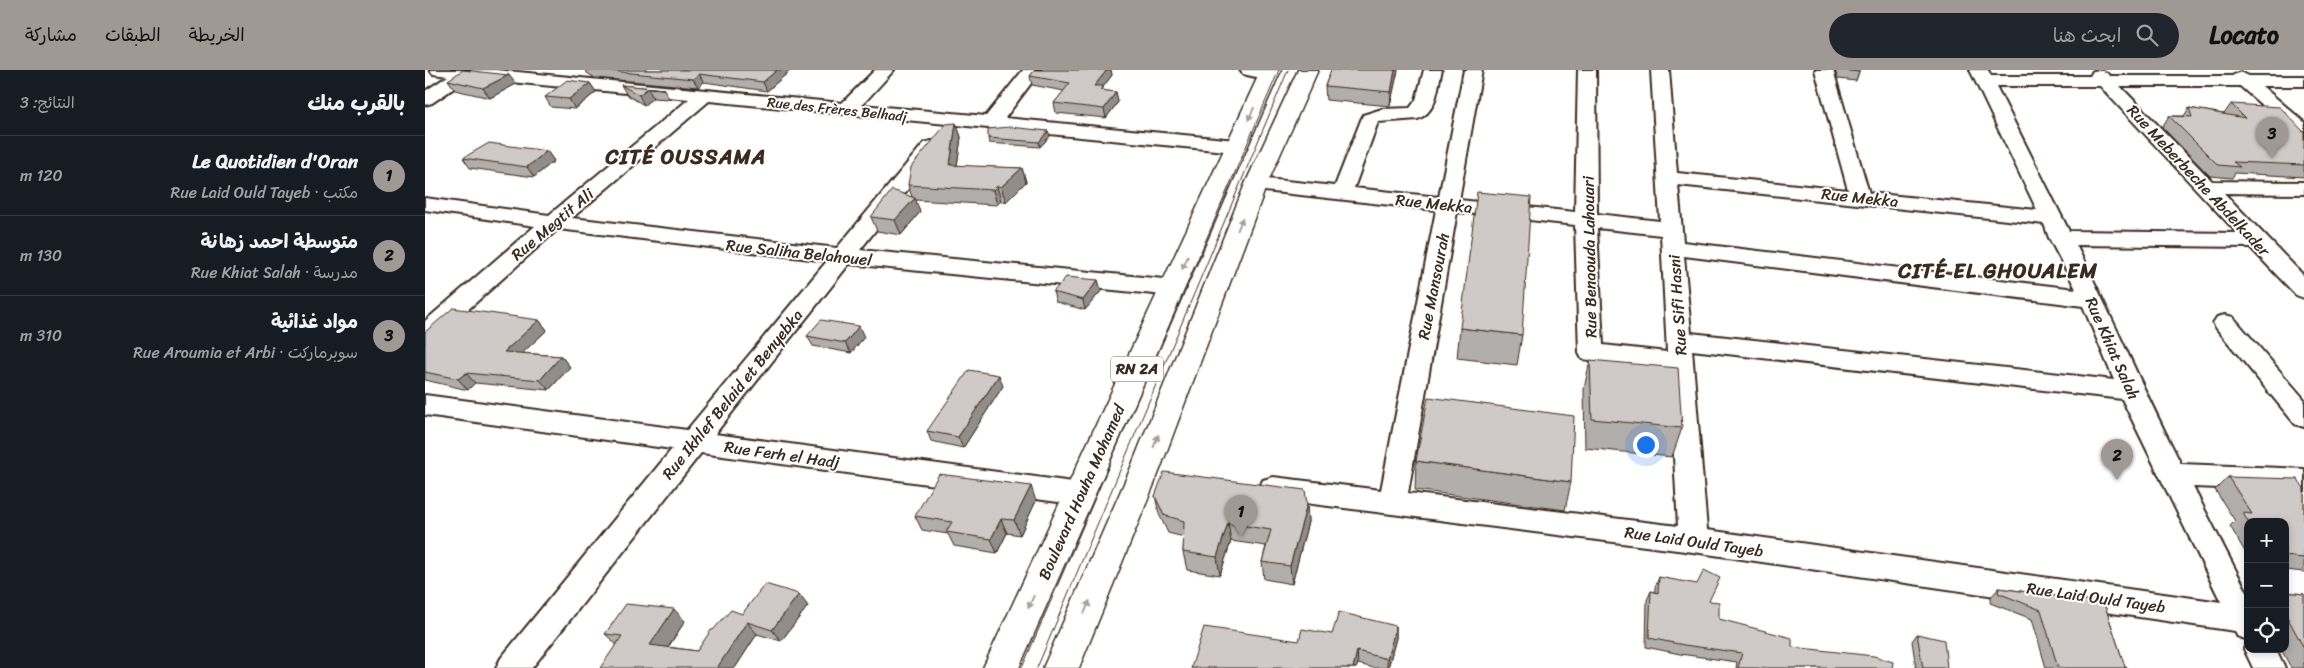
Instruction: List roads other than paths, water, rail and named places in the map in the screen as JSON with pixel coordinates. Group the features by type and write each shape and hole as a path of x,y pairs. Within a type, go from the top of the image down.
{"main road":[{"name":"Boulevard Houha Mohamed","path":"1001,668 1174,288 1236,146 1264,70"},
{"name":"RN 2A","path":"1061,668 1144,472 1256,184 1308,70"}],"street":[{"name":"Rue des Frères Belhadj","path":"439,70 1236,146"},
{"path":"577,82 594,70"},
{"path":"846,110 885,70"},
{"path":"991,123 1032,70"},
{"name":"Rue Benaouda Lahouari","path":"1587,70 1587,221 1591,353 1680,351"},
{"name":"Rue Sifi Hasni","path":"1660,70 1693,540"},
{"path":"1824,70 1860,197"},
{"path":"425,99 465,72"},
{"path":"1342,194 1370,119 1376,114 1409,115 1417,112 1452,72"},
{"name":"Rue Mansourah","path":"1393,503 1449,205 1452,72"},
{"path":"2238,75 2304,132"},
{"path":"1982,76 2238,75 2304,81"},
{"name":"Rue Khiat Salah","path":"1982,76 2092,299 2131,390 2244,618"},
{"name":"Rue Meberbeche Abdelkader","path":"2100,76 2304,290"},
{"name":"Rue Megtit Ali","path":"425,334 552,223 704,96"},
{"name":"Rue Ikhlef Belaid et Benyebka","path":"511,668 953,120"},
{"name":"Rue Mekka","path":"1668,178 1860,197 2056,228 2255,240"},
{"name":"Rue Mekka","path":"1256,184 1587,221 1672,238 2092,299"},
{"path":"2204,186 2304,188"},
{"name":"Rue Saliha Belahouel","path":"425,204 552,223 842,258 1174,288"},
{"path":"2225,323 2304,417"},
{"path":"1680,351 2131,390"},
{"name":"Rue Ferh el Hadj","path":"425,405 1080,494"},
{"path":"1144,472 1173,476"},
{"path":"2173,475 2304,480"},
{"name":"Rue Laid Ould Tayeb","path":"1249,485 1693,540 2244,622"},
{"path":"2262,653 2269,668"}],"tram line":[{"path":"1022,668 1279,70"},
{"path":"1037,668 1288,70"}],"place":[{"name":"مواد غذائية","path":"2272,158"},
{"name":"متوسطة احمد زهانة","path":"2117,480"},
{"name":"Le Quotidien d'Oran","path":"1241,536"}],"district":[{"name":"CITÉ OUSSAMA","path":"686,157"},
{"name":"CITÉ EL GHOUALEM","path":"1998,271"}]}
